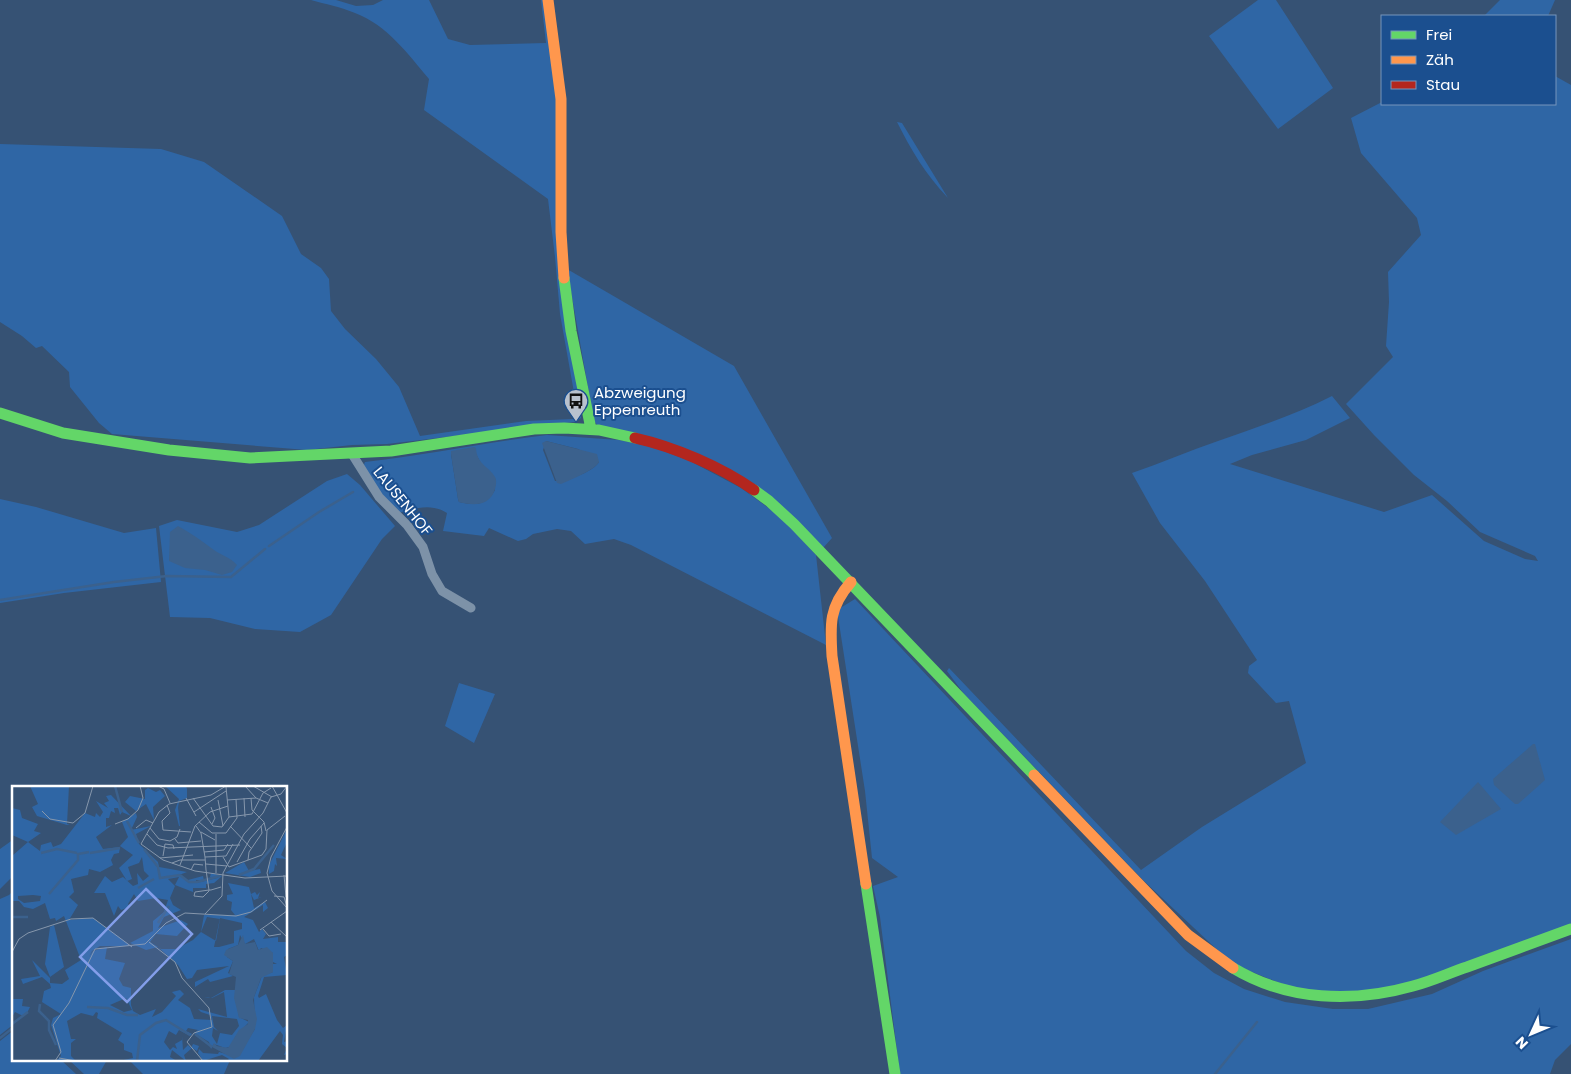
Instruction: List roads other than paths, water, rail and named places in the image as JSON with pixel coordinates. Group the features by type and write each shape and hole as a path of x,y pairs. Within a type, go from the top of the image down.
{"main road":[{"path":"548,0 560,84 562,113 560,222 563,271 567,305 590,429"},
{"path":"0,413 63,433 178,451 250,458 352,454 430,446 534,428 590,429 674,448 742,482 769,501 851,582 1188,936 1221,962 1252,978 1280,989 1308,995 1373,995 1413,986 1571,929"},
{"path":"851,582 839,594 833,610 830,625 832,656 895,1074"}],"street":[{"name":"LAUSENHOF","path":"352,454 379,497 406,525 423,547 432,574 442,591 471,608"}],"waterway":[{"path":"269,546 319,512 353,492"},
{"path":"0,600 114,582 167,576 231,577 265,549"},
{"path":"1215,1074 1257,1022"},
{"path":"0,1038 12,1029"}],"place":[{"name":"Abzweigung Eppenreuth","path":"576,422"}]}
